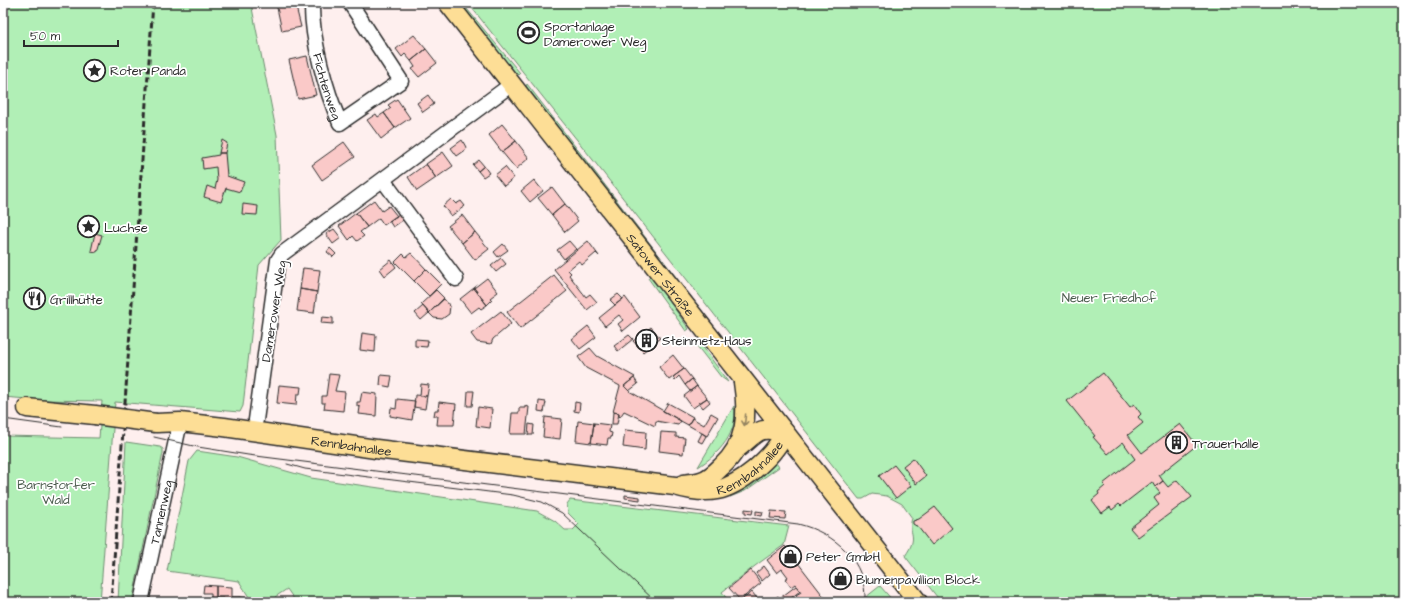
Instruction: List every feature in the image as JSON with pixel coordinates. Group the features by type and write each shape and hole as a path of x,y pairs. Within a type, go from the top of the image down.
{"main road":[{"name":"Satower Straße","path":"448,3 627,228 743,381 918,602"},
{"name":"Rennbahnallee","path":"738,448 744,432 746,416 743,381"},
{"name":"Rennbahnallee","path":"27,408 156,422 180,422 313,439 376,449 675,486 704,492 726,489 739,482 769,458 785,433 764,429 738,448 713,475 702,481 675,486"}],"street":[{"name":"Fichtenweg","path":"312,3 314,31 331,102 340,123 401,81 350,3"},
{"name":"Damerower Weg","path":"256,420 278,260 282,254 512,84"},
{"path":"383,180 456,279"},
{"name":"Tannenweg","path":"141,602 180,422"}],"green space":[{"name":"Barnstorfer Wald","path":"3,3 251,3 277,135 281,240 259,265 243,406 240,412 115,402 100,602 3,602 3,436 99,438 102,401 40,400 3,397"},
{"path":"458,3 462,3 520,73 517,76"},
{"name":"Neuer Friedhof","path":"468,3 1404,3 1404,602 941,602 905,556 912,543 912,518 902,504 887,496 872,494 863,499 859,499"},
{"path":"527,84 743,364 716,336 525,88"},
{"path":"651,275 689,329 686,331 648,278"},
{"path":"700,343 728,382 721,377 697,346"},
{"path":"734,406 735,416 733,425 726,441 713,456 698,467"},
{"path":"126,442 160,447 163,449 163,453 132,602 118,602"},
{"path":"197,451 237,457 311,478 537,511 555,521 565,530 573,530 579,524 568,513 567,504 570,500 789,526 784,545 722,592 729,602 296,602 287,589 275,597 278,602 252,602 239,581 167,571 189,461"},
{"path":"776,463 779,467 745,491 730,497 744,488"},
{"path":"880,586 894,602 860,602 861,601"}],"building":[{"path":"276,3 295,3 301,27 282,31"},
{"path":"414,35 426,49 411,61 405,54 402,57 396,49"},
{"path":"426,49 437,63 419,77 412,69 415,67 411,61"},
{"path":"307,56 316,95 298,99 289,60"},
{"path":"428,95 434,104 423,112 417,103"},
{"path":"397,99 410,118 395,128 384,113 391,108 388,105"},
{"path":"384,113 395,128 381,139 367,120 376,114 378,117"},
{"path":"502,124 516,141 502,152 489,135"},
{"path":"222,140 227,143 225,153 219,153"},
{"path":"462,140 467,149 457,156 451,148"},
{"path":"516,141 529,158 516,169 502,152"},
{"path":"344,142 355,157 322,180 312,165"},
{"path":"443,152 453,166 436,178 426,164"},
{"path":"219,153 225,153 227,176 244,182 240,192 226,188 221,202 204,197 207,186 215,189 217,180 216,167 203,169 202,158 219,155"},
{"path":"479,160 484,166 478,171 473,165"},
{"path":"426,164 436,178 417,191 408,177"},
{"path":"484,166 489,173 483,177 478,171"},
{"path":"505,167 514,178 504,186 495,175"},
{"path":"534,180 543,191 530,202 521,191"},
{"path":"552,187 565,204 552,215 538,198"},
{"path":"451,199 456,204 461,201 465,206 451,216 443,206"},
{"path":"374,200 382,211 389,206 397,216 384,225 379,218 367,227 356,213"},
{"path":"243,204 258,206 257,215 242,214"},
{"path":"565,204 578,221 565,232 552,215"},
{"path":"356,213 367,227 360,232 364,236 357,241 353,236 349,240 339,226"},
{"path":"399,214 403,220 393,227 389,221"},
{"path":"462,215 475,232 462,243 448,226"},
{"path":"334,229 341,238 333,244 326,234"},
{"path":"475,232 489,249 475,260 462,243"},
{"path":"95,233 102,235 97,252 91,251"},
{"path":"569,241 576,249 564,259 557,250"},
{"path":"588,241 599,256 596,253 582,265 579,261 568,270 571,273 569,275 586,297 590,294 597,302 587,310 554,269"},
{"path":"503,244 508,250 498,257 494,252"},
{"path":"330,248 336,254 333,257 327,252"},
{"path":"411,253 426,269 414,281 395,262 403,254 406,257"},
{"path":"501,258 506,264 496,272 491,266"},
{"path":"391,260 396,267 385,276 380,269"},
{"path":"303,268 320,270 317,292 300,289"},
{"path":"426,269 441,284 429,296 414,281"},
{"path":"554,275 567,291 520,329 507,312"},
{"path":"487,278 498,292 490,298 492,300 487,305 474,288"},
{"path":"474,288 487,305 481,309 479,307 471,313 460,299"},
{"path":"300,289 317,292 314,313 297,311"},
{"path":"436,290 444,298 429,313 421,304"},
{"path":"618,294 623,299 615,305 610,300"},
{"path":"625,297 640,317 623,331 618,324 623,320 619,315 605,326 599,318"},
{"path":"444,299 450,306 449,314 442,319 434,318 429,313"},
{"path":"423,306 429,313 421,320 415,313"},
{"path":"501,311 511,324 493,339 491,344 477,342 471,334"},
{"path":"322,317 333,318 333,324 321,323"},
{"path":"588,326 596,337 580,349 572,339"},
{"name":"Steinmetz-Haus","path":"651,327 660,338 643,352 633,341"},
{"path":"362,333 376,335 375,352 360,350"},
{"path":"629,335 633,339 618,351 614,346"},
{"path":"415,339 428,340 427,347 415,346"},
{"path":"590,348 597,356 635,377 624,386 629,391 681,421 678,425 656,421 655,426 624,411 620,417 619,413 613,412 620,386 586,368 578,357"},
{"path":"673,355 684,369 669,380 659,367"},
{"path":"684,369 692,379 685,385 679,376 675,380 673,377"},
{"name":"Trauerhalle","path":"1103,373 1130,407 1134,404 1141,414 1138,417 1143,423 1128,435 1142,453 1180,424 1197,445 1159,475 1163,481 1155,487 1152,482 1121,506 1119,504 1112,510 1110,507 1102,513 1092,500 1105,486 1103,484 1135,459 1123,442 1108,454 1093,437 1095,436 1067,401"},
{"path":"329,374 339,375 335,391 345,392 343,411 324,409 325,403 322,403 322,396 326,396"},
{"path":"381,375 392,376 390,387 380,385"},
{"path":"634,378 638,384 629,391 624,386"},
{"path":"692,379 697,386 690,391 685,385"},
{"path":"421,384 429,385 427,396 420,396"},
{"path":"279,385 301,387 300,394 297,394 296,405 277,403"},
{"path":"697,386 707,398 693,408 684,396"},
{"path":"468,391 474,391 472,406 467,406"},
{"path":"362,392 377,394 376,416 359,414 360,407 357,406 357,402 360,402"},
{"path":"415,395 427,396 425,409 414,407"},
{"path":"707,398 710,402 703,408 699,403"},
{"path":"397,399 415,401 412,420 390,416 391,408 396,409"},
{"path":"539,401 546,402 544,412 538,411"},
{"path":"439,402 456,404 454,425 437,425 438,416 434,416 435,410 438,410"},
{"path":"575,402 580,403 579,412 574,411"},
{"path":"668,403 693,417 688,425 663,411"},
{"path":"525,406 529,407 526,434 510,434 512,413 519,413 519,408 525,408"},
{"path":"478,407 492,409 490,428 476,426"},
{"path":"613,412 619,413 617,424 612,424"},
{"path":"711,413 718,417 707,436 688,425 692,418 704,425"},
{"path":"545,417 562,419 560,439 543,437"},
{"path":"578,421 594,423 591,443 576,441"},
{"path":"594,423 610,425 609,432 612,433 611,438 608,438 607,445 591,443"},
{"path":"529,424 534,425 533,435 528,435"},
{"path":"625,430 646,432 645,450 623,447"},
{"path":"661,432 676,433 676,437 685,438 683,454 659,451"},
{"path":"702,433 706,436 702,443 698,441"},
{"path":"913,458 926,476 916,484 903,466"},
{"path":"894,465 911,486 896,498 879,476"},
{"path":"1177,480 1192,497 1138,537 1130,528 1159,505 1154,498 1160,493 1155,487 1163,481 1168,487"},
{"path":"625,495 640,497 640,500 625,498"},
{"path":"935,507 952,528 932,545 918,527 913,524 913,521 919,519"},
{"path":"745,509 753,510 752,514 745,513"},
{"path":"756,511 763,512 762,516 756,515"},
{"path":"771,511 786,512 785,519 770,518"},
{"path":"785,546 828,602 802,602 796,595 801,592 795,584 791,587 785,579 788,577 782,569 777,573 767,560"},
{"path":"764,566 770,574 762,581 756,573"},
{"path":"751,570 761,583 740,600 729,588"},
{"name":"Blumenpavillion Block","path":"841,571 848,576 849,579 844,586 841,587 834,582 833,579 838,572"},
{"path":"204,585 216,586 216,598 211,598 211,593 203,593"},
{"path":"216,586 232,587 232,597 240,597 239,602 224,601 224,598 216,598"},
{"path":"796,586 800,591 786,602 771,601 778,596 780,598"},
{"path":"752,592 760,602 739,602"},
{"path":"240,597 247,598 247,602 239,602"}],"tram line":[{"path":"3,419 62,427"},
{"path":"154,437 198,447 248,455 798,524 812,528 824,534 846,551 861,574 865,602"},
{"path":"287,464 305,469 513,495 542,502 562,513 656,602"}],"railway":[{"path":"111,602 153,3"}],"place":[{"name":"Sportanlage Damerower Weg","path":"529,33"},
{"name":"Roter Panda","path":"94,70"},
{"name":"Luchse","path":"88,227"},
{"name":"Grillhütte","path":"34,299"},
{"name":"Steinmetz-Haus","path":"647,340"},
{"name":"Trauerhalle","path":"1176,443"},
{"name":"Peter GmbH","path":"790,556"},
{"name":"Blumenpavillion Block","path":"841,579"}]}
